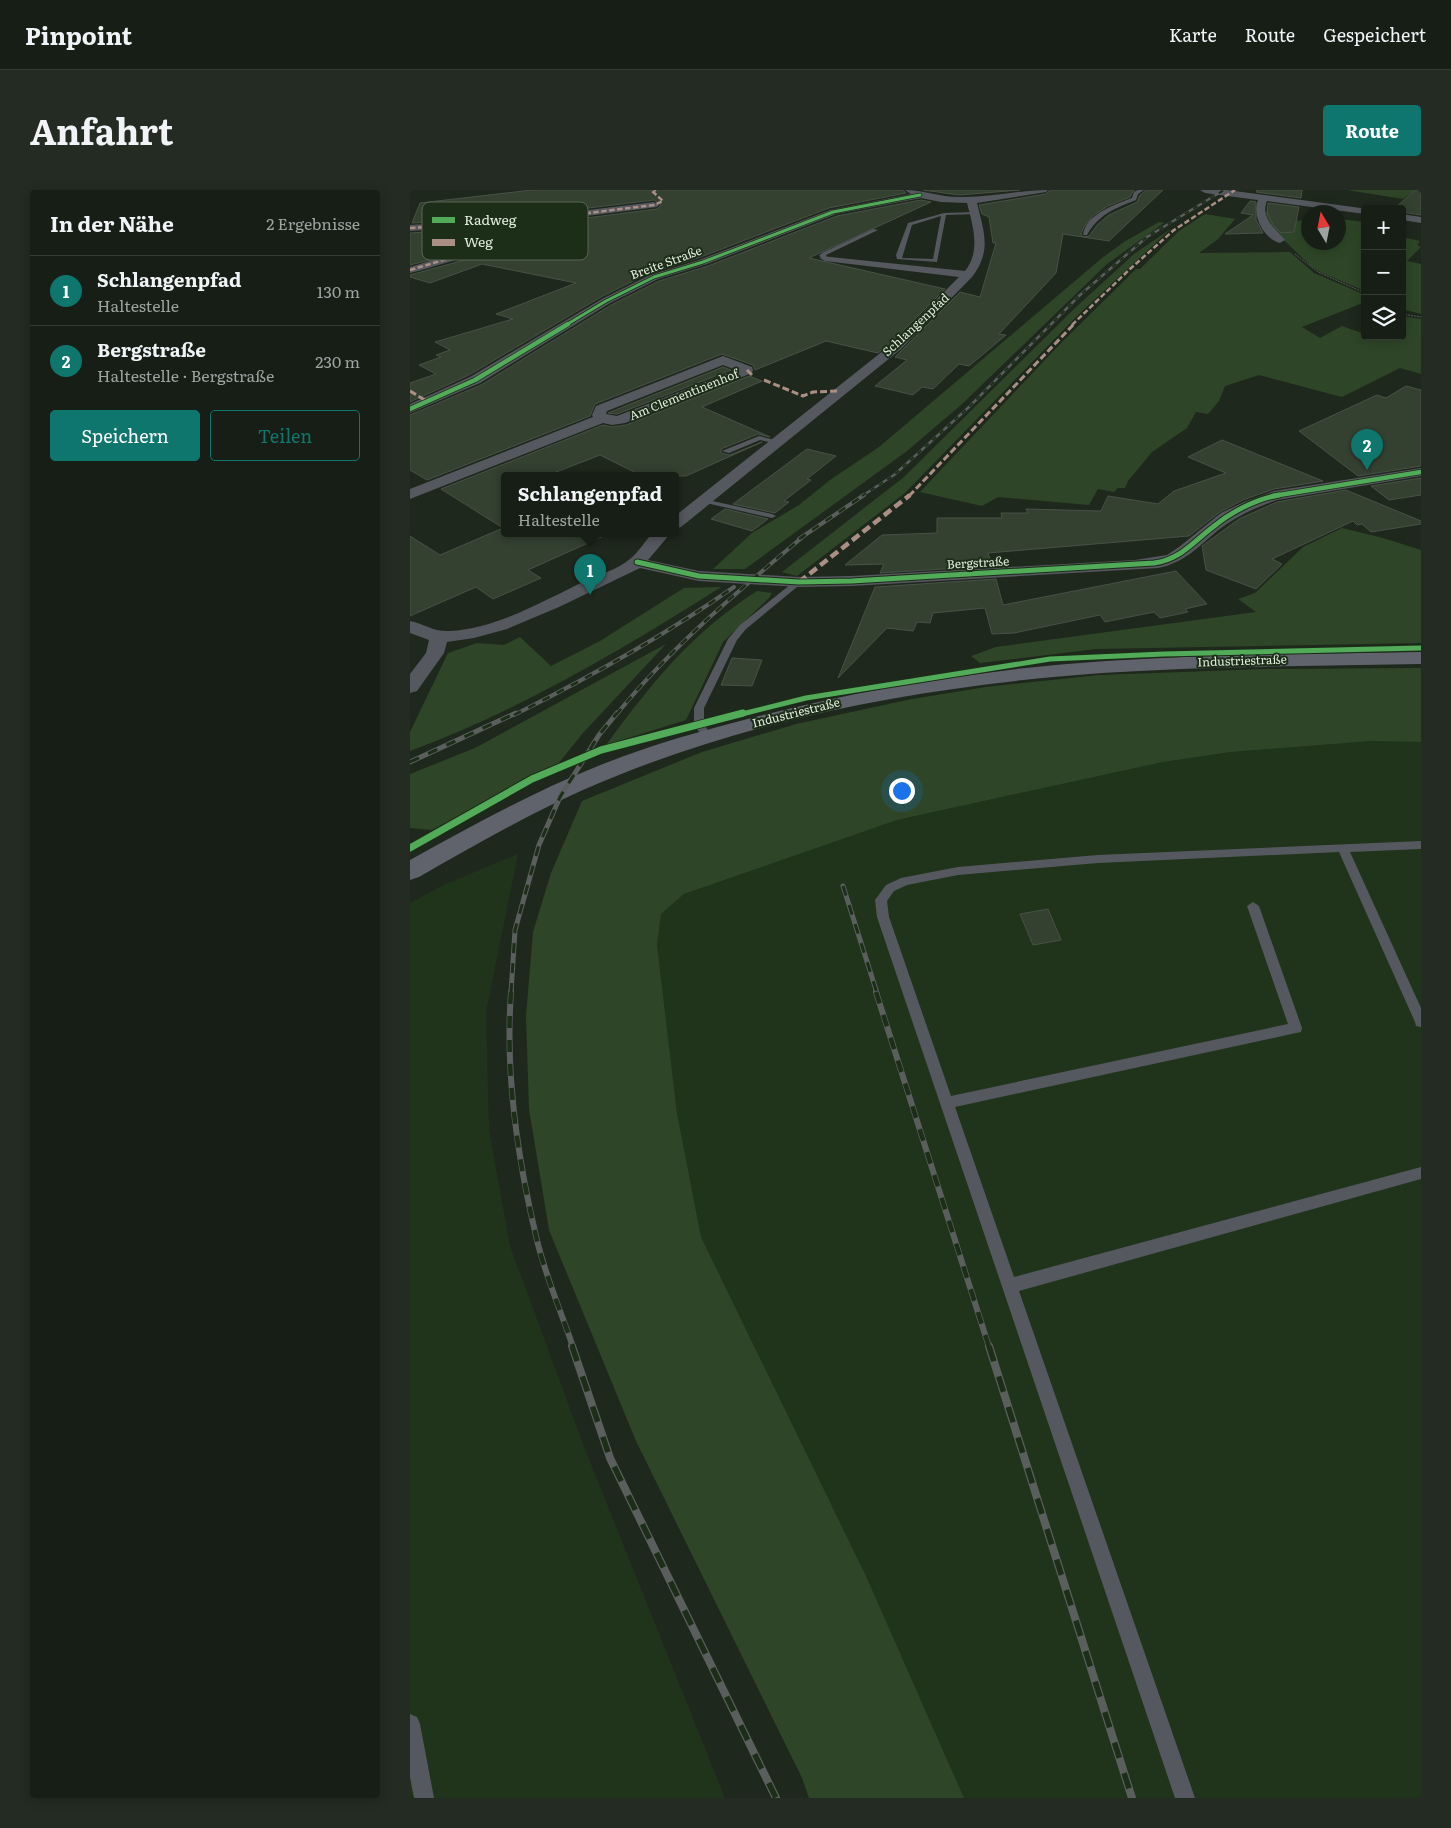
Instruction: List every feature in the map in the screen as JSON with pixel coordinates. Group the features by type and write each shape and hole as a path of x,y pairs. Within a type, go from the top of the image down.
{"main road":[{"name":"Industriestraße","path":"410,872 482,831 580,782 707,736 853,699 978,679 1104,666 1257,660 1421,658"}],"street":[{"name":"Breite Straße","path":"410,409 475,380 606,301 654,277 703,262 833,212 915,192 971,200 1016,196 1043,190"},
{"path":"1209,191 1361,211"},
{"path":"1263,199 1259,210 1261,219 1280,240"},
{"name":"Schlangenpfad","path":"679,521 778,442 839,390 897,346 968,275 975,266 980,250 981,238 971,200"},
{"path":"588,213 654,205"},
{"path":"1406,218 1421,220"},
{"name":"Schlangenpfad","path":"824,258 968,275"},
{"path":"410,270 448,260"},
{"name":"Am Clementinenhof","path":"410,494 603,418 612,421 620,420 747,370 723,360 601,409 599,414 603,418"},
{"path":"410,392 428,402"},
{"name":"Bergstraße","path":"637,562 699,576 799,582 862,581 1135,565 1166,561 1188,549 1235,510 1252,503 1274,496 1421,472"},
{"path":"410,626 422,635 460,635 492,628 526,616 637,562 658,537"},
{"path":"410,687 435,653 440,636"}],"lane":[{"path":"1085,234 1097,216 1106,210 1134,199 1136,193 1142,190"},
{"path":"944,214 935,261 900,259 899,255 910,224 944,214 975,213"},
{"name":"Schlangenpfad","path":"824,258 822,256 824,254 875,230"},
{"path":"726,451 759,438 778,442"},
{"path":"706,500 772,516"},
{"path":"707,736 699,724 699,708 733,639 743,628 799,582"},
{"path":"1185,1798 882,917 881,900 890,888 905,881 958,871 1080,860 1421,845"},
{"path":"1343,848 1421,1022"},
{"path":"946,1103 1296,1028 1253,906"},
{"path":"1010,1286 1421,1173"},
{"path":"410,1724 424,1798"}],"path":[{"path":"1280,240 1318,272 1361,291"},
{"path":"1406,315 1421,317"}],"shaded area":[{"path":"1347,190 1415,190 1403,199"},
{"path":"1265,212 1288,215 1288,220 1301,221 1301,250 1346,250 1346,220 1361,222 1361,289 1320,272 1311,266 1267,224"},
{"path":"1205,214 1235,219 1218,239 1199,253 1290,252 1314,273 1361,293 1361,304 1302,327 1320,338 1342,326 1361,333 1361,340 1406,340 1406,317 1421,319 1421,374 1400,368 1342,397 1259,375 1225,386 1219,401 1208,414 1196,412 1187,428 1152,452 1128,481 1125,488 1118,488 1114,492 1098,489 1089,505 998,497 982,506 920,492 1060,344 1136,269 1140,269 1179,231"},
{"path":"1159,222 1164,223 1107,264 961,405 907,451 745,569 713,569 752,533 799,505 830,480 879,447 1102,258 1124,242"},
{"path":"1172,228 1080,313 905,493 797,576 782,572 904,477 1074,309 1134,254"},
{"path":"1406,238 1420,241 1417,245 1421,247 1407,261 1421,264 1421,314 1406,310"},
{"path":"1342,528 1421,550 1421,643 1096,649 980,663 971,656 996,647 1256,612 1238,599 1255,593 1303,547"},
{"path":"721,587 608,656 531,698 451,735 410,751 410,732 448,653 477,643 504,645 520,637 551,666 600,641 684,588"},
{"path":"757,591 772,593 723,642 686,720 606,745 674,660 712,624"},
{"path":"666,644 583,733 558,764 432,830 410,828 410,774 475,748"},
{"path":"1421,668 1421,742 1371,741 1231,752 1163,762 897,820 684,894 661,914 657,945 677,1113 701,1237 866,1576 964,1798 809,1798 802,1778 636,1441 549,1230 529,1109 526,1016 533,932 551,873 582,801 702,752 796,724 912,699 986,687 1099,675 1266,669"},
{"path":"1371,741 1421,742 1421,1798 964,1798 866,1576 701,1237 677,1113 657,945 661,914 684,894 897,820 1163,762 1231,752"},
{"path":"518,854 486,1012 489,1130 510,1246 586,1452 725,1798 410,1798 410,903 446,884"}],"building":[{"path":"532,190 903,190 906,193 829,208 698,258 649,273 601,297 469,375 410,402 410,383 436,374 419,365 441,357 436,355 450,350 435,342 513,319 496,314 576,283 482,264 430,283 410,277 410,275 464,260 588,260 588,218 657,209 661,205 654,200 588,208 588,202 429,202"},
{"path":"923,190 1020,190 959,195"},
{"path":"1050,190 1134,190 1130,197 1108,206 1094,215 1084,227 1081,234 1083,237 1089,236 1098,224 1109,215 1137,202 1140,195 1146,190 1163,190 1109,241 1063,234 1056,273 999,334 1006,335 969,366 959,364 933,389 922,387 913,395 875,386 907,360 895,357 960,292 980,297 996,243 993,243 989,217 982,214 979,205 1046,194"},
{"path":"1257,190 1302,190 1301,198 1256,192"},
{"path":"1415,190 1421,190 1421,215 1406,213 1406,205 1398,205"},
{"path":"921,200 931,202 809,258 945,289 892,342 878,353 826,341 755,370 753,365 722,354 595,404 590,416 427,480 410,470 410,415 481,385 611,305 659,281 708,266 837,216"},
{"path":"1250,201 1256,202 1256,220 1263,233 1225,234 1253,215 1241,213"},
{"path":"420,203 422,203 422,222 412,223"},
{"path":"1268,203 1299,207 1294,232 1281,233 1274,226 1267,213"},
{"path":"422,232 422,260 430,260 410,265 410,233"},
{"path":"723,367 731,370 617,414 608,413"},
{"path":"749,376 762,381 702,407 770,437 758,434 721,449 721,453 730,455 762,442 686,476 679,476 679,472 634,472 600,455 556,472 501,472 501,527 441,489 603,425 612,427 626,425"},
{"path":"1406,386 1421,390 1421,466 1358,476 1299,431 1377,395 1386,398"},
{"path":"1222,440 1323,481 1274,489 1243,500 1220,512 1189,536 988,553 992,566 880,573 884,564 845,565 882,535 937,533 937,518 1002,518 1001,513 1028,513 1026,509 1101,511 1108,496 1158,504 1174,491 1226,473 1188,457"},
{"path":"807,449 836,456 807,479 811,480 784,501 789,502 775,513 733,504"},
{"path":"1421,478 1421,495 1389,500 1371,486"},
{"path":"1346,490 1421,521 1421,524 1371,532 1362,524 1357,525 1353,521 1272,559 1282,564 1256,589 1206,570 1202,546 1239,519 1277,502"},
{"path":"725,509 768,519 752,531 711,519"},
{"path":"501,529 501,537 601,537 528,570 541,578 493,599 476,587 410,616 410,536 440,555"},
{"path":"1176,571 1207,604 1185,609 1188,612 1160,618 1154,612 1105,622 1100,615 1014,633 992,634 985,608 933,613 930,623 917,622 913,631 887,628 838,678 875,587 996,579 1003,605"},
{"path":"732,658 762,660 752,686 721,685"},
{"path":"1048,909 1061,940 1033,945 1020,914"}],"railway":[{"path":"862,496 894,475 969,407 1080,295 1147,237 1224,190"},
{"path":"799,539 864,495"},
{"path":"616,715 682,643 805,535"},
{"path":"514,715 626,655 734,587"},
{"path":"410,762 516,713"},
{"path":"511,993 515,930 539,845 560,797 599,735 617,713"},
{"path":"843,886 877,993"},
{"path":"511,992 511,1084 523,1176 539,1250 573,1347"},
{"path":"876,992 989,1347"},
{"path":"572,1346 610,1458 776,1798"},
{"path":"989,1346 1132,1798"}],"marked path":[{"path":"588,213 654,205 663,201 652,191 656,190"},
{"path":"799,582 909,496 1061,336 1130,269 1174,230 1235,190"},
{"path":"410,228 422,227"},
{"path":"410,270 443,260"},
{"path":"747,370 752,375"},
{"path":"764,380 803,396 813,392 839,391"},
{"path":"410,391 428,402"}],"cycle path":[{"path":"410,409 475,380 606,301 654,277 703,262 833,212 920,195"},
{"path":"637,562 699,576 799,582 852,581 1158,563 1179,555 1212,527 1242,508 1274,496 1421,472"},
{"path":"410,848 532,779 601,750 806,698 1050,659 1164,654 1421,648"}],"place":[{"name":"Bergstraße","path":"1367,470"},
{"name":"Schlangenpfad","path":"590,595"}]}
